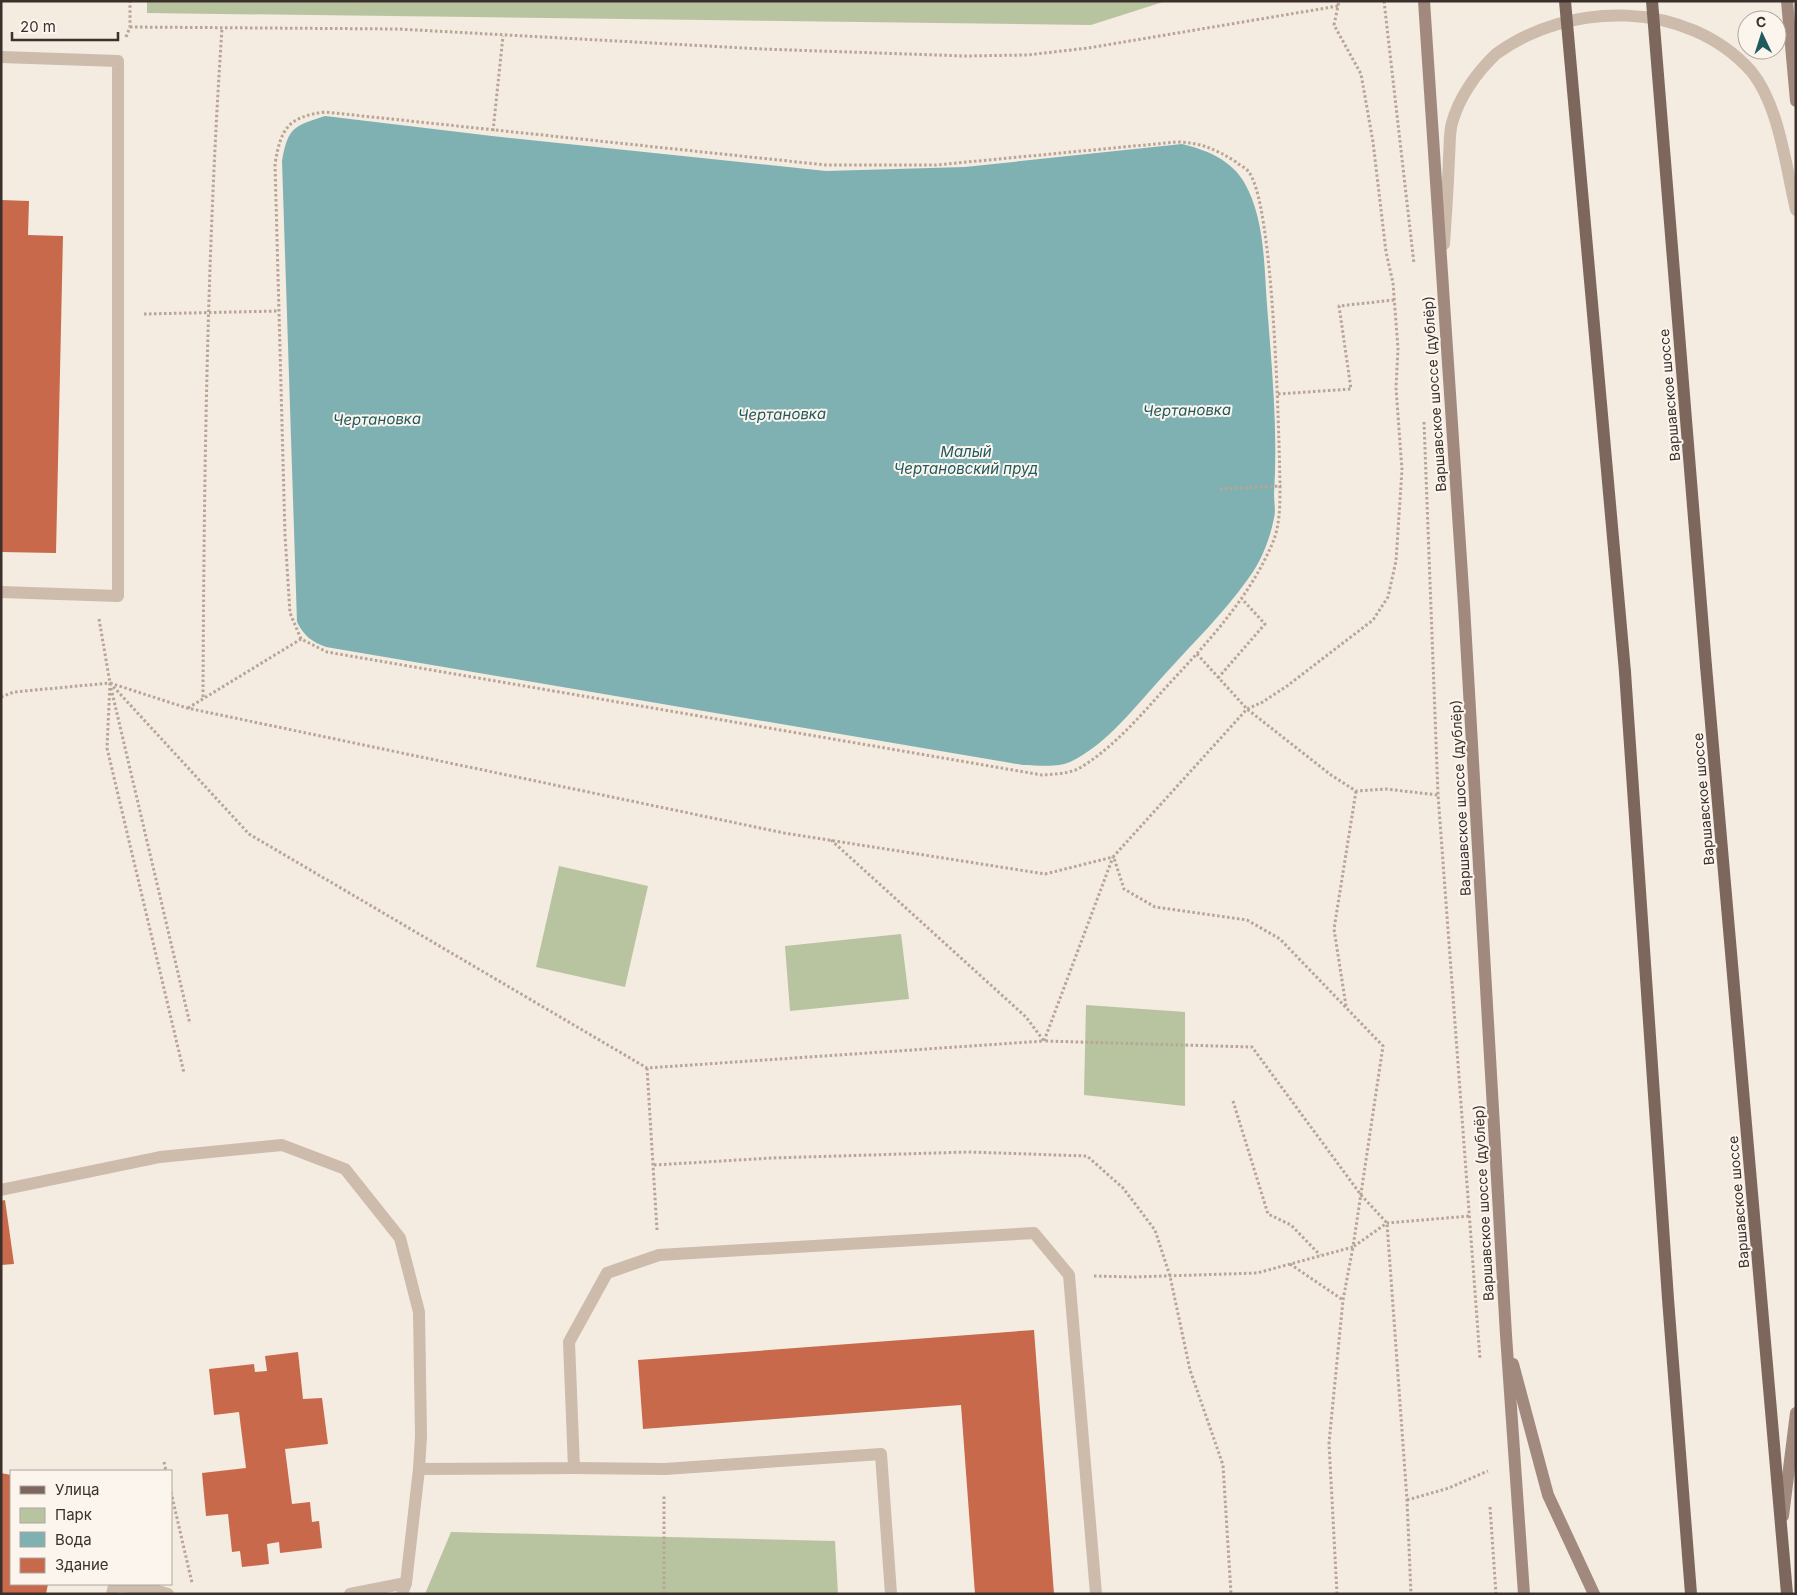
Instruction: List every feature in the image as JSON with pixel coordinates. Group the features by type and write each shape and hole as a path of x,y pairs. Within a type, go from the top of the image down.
{"main road":[{"name":"Варшавское шоссе (дублёр)","path":"1424,1 1464,605 1506,1335 1524,1594"},
{"path":"1565,1 1625,672 1667,1289 1691,1594"},
{"name":"Варшавское шоссе","path":"1652,1 1706,666 1787,1594"},
{"path":"1787,1 1796,101"},
{"path":"1506,1335 1548,1495 1594,1594"},
{"path":"1782,1529 1796,1413"}],"street":[{"path":"1442,284 1451,124 1465,93 1484,65 1509,42 1538,24 1569,12 1603,6 1637,6 1670,14 1701,28 1729,47 1752,72 1770,100 1796,210"},
{"path":"1,57 118,61 118,596 1,592"},
{"path":"1,1190 160,1157 282,1145 345,1169 400,1238 419,1312 421,1436 419,1469 404,1589 350,1594"},
{"path":"574,1468 569,1342 607,1274 659,1255 1034,1233 1069,1275 1096,1594"},
{"path":"419,1469 665,1469 881,1454 891,1594"},
{"path":"112,1594 114,1586 148,1588 168,1594"}],"path":[{"path":"130,1 130,27 398,29 762,50 965,56 1027,55 1088,48 1338,6"},
{"path":"1044,1041 1113,857 1247,709 1261,703 1344,644 1373,620 1388,597 1396,561 1402,470 1396,388 1398,349 1394,300 1361,74 1334,25 1339,1"},
{"path":"1384,1 1414,268"},
{"path":"203,698 204,455 208,313 215,133 222,28"},
{"path":"493,131 503,36"},
{"path":"325,112 493,131 826,165 936,165 1176,142 1192,142 1212,148 1249,171 1256,191 1263,223 1278,394 1280,486 1279,517 1274,540 1259,572 1242,599 1196,654 1118,738 1081,767 1063,774 1042,775 327,652 301,639 290,613 281,428 276,164 279,141 289,124 306,115 325,112"},
{"path":"1278,394 1351,389 1339,306 1394,300"},
{"path":"118,315 279,311"},
{"path":"1424,417 1438,794 1480,1363"},
{"path":"1220,489 1280,486"},
{"path":"94,594 110,683 190,1024"},
{"path":"1218,678 1265,624 1242,599"},
{"path":"187,708 301,639"},
{"path":"1196,654 1247,709 1331,775 1356,791 1386,789 1438,794"},
{"path":"1,697 14,692 110,683 187,708 784,833 1045,874 1113,857"},
{"path":"110,683 249,834 647,1068 1044,1041 1252,1047 1361,1194 1387,1222 1407,1500 1411,1594"},
{"path":"110,683 107,748 184,1073"},
{"path":"1346,1007 1334,929 1356,791"},
{"path":"832,840 1026,1017 1044,1041"},
{"path":"1113,857 1124,889 1155,907 1247,920 1280,939 1383,1046 1353,1248 1343,1300 1329,1443 1337,1594"},
{"path":"647,1068 659,1255"},
{"path":"1232,1101 1268,1214 1291,1225 1321,1256"},
{"path":"654,1165 772,1158 968,1152 1087,1156 1124,1188 1155,1230 1170,1276 1190,1370 1223,1465 1231,1594"},
{"path":"1069,1275 1170,1276 1257,1273 1353,1248 1387,1222 1470,1216"},
{"path":"1290,1264 1343,1300"},
{"path":"164,1462 166,1470"},
{"path":"1487,1462 1489,1481"},
{"path":"664,1594 665,1469"},
{"path":"1407,1500 1449,1488 1488,1471"},
{"path":"172,1496 193,1584"},
{"path":"1490,1500 1496,1594"}],"green space":[{"path":"147,1 1166,1 1091,25 147,13"},
{"path":"559,866 648,886 625,987 536,967"},
{"path":"901,934 909,999 790,1011 785,946"},
{"path":"1086,1005 1185,1012 1185,1106 1084,1095"},
{"path":"451,1532 835,1541 838,1594 425,1594"}],"water":[{"name":"Малый Чертановский пруд","path":"325,116 492,136 826,171 965,167 1182,144 1209,153 1225,162 1239,174 1251,196 1260,226 1264,258 1275,423 1275,515 1261,558 1229,604 1121,723 1084,754 1065,764 1053,766 1023,765 326,647 317,643 306,635 297,622 282,161 290,134 306,122"}],"building":[{"path":"1,200 29,201 28,235 63,236 56,553 1,552"},
{"path":"5,1200 14,1264 1,1265 1,1201"},
{"path":"1034,1330 1054,1594 975,1594 961,1405 643,1429 638,1360"},
{"path":"298,1352 303,1399 322,1398 328,1444 285,1449 292,1504 310,1502 312,1522 319,1521 322,1548 280,1553 279,1542 267,1544 269,1564 242,1567 240,1551 232,1552 228,1514 206,1516 202,1473 246,1468 239,1412 214,1415 209,1369 254,1364 255,1372 267,1371 265,1356"},
{"path":"1,1473 10,1475 10,1585 48,1585 46,1594 1,1594"}],"water label":[{"name":"Чертановка","path":"1187,410"},
{"name":"Чертановка","path":"782,414"},
{"name":"Чертановка","path":"377,419"}]}
